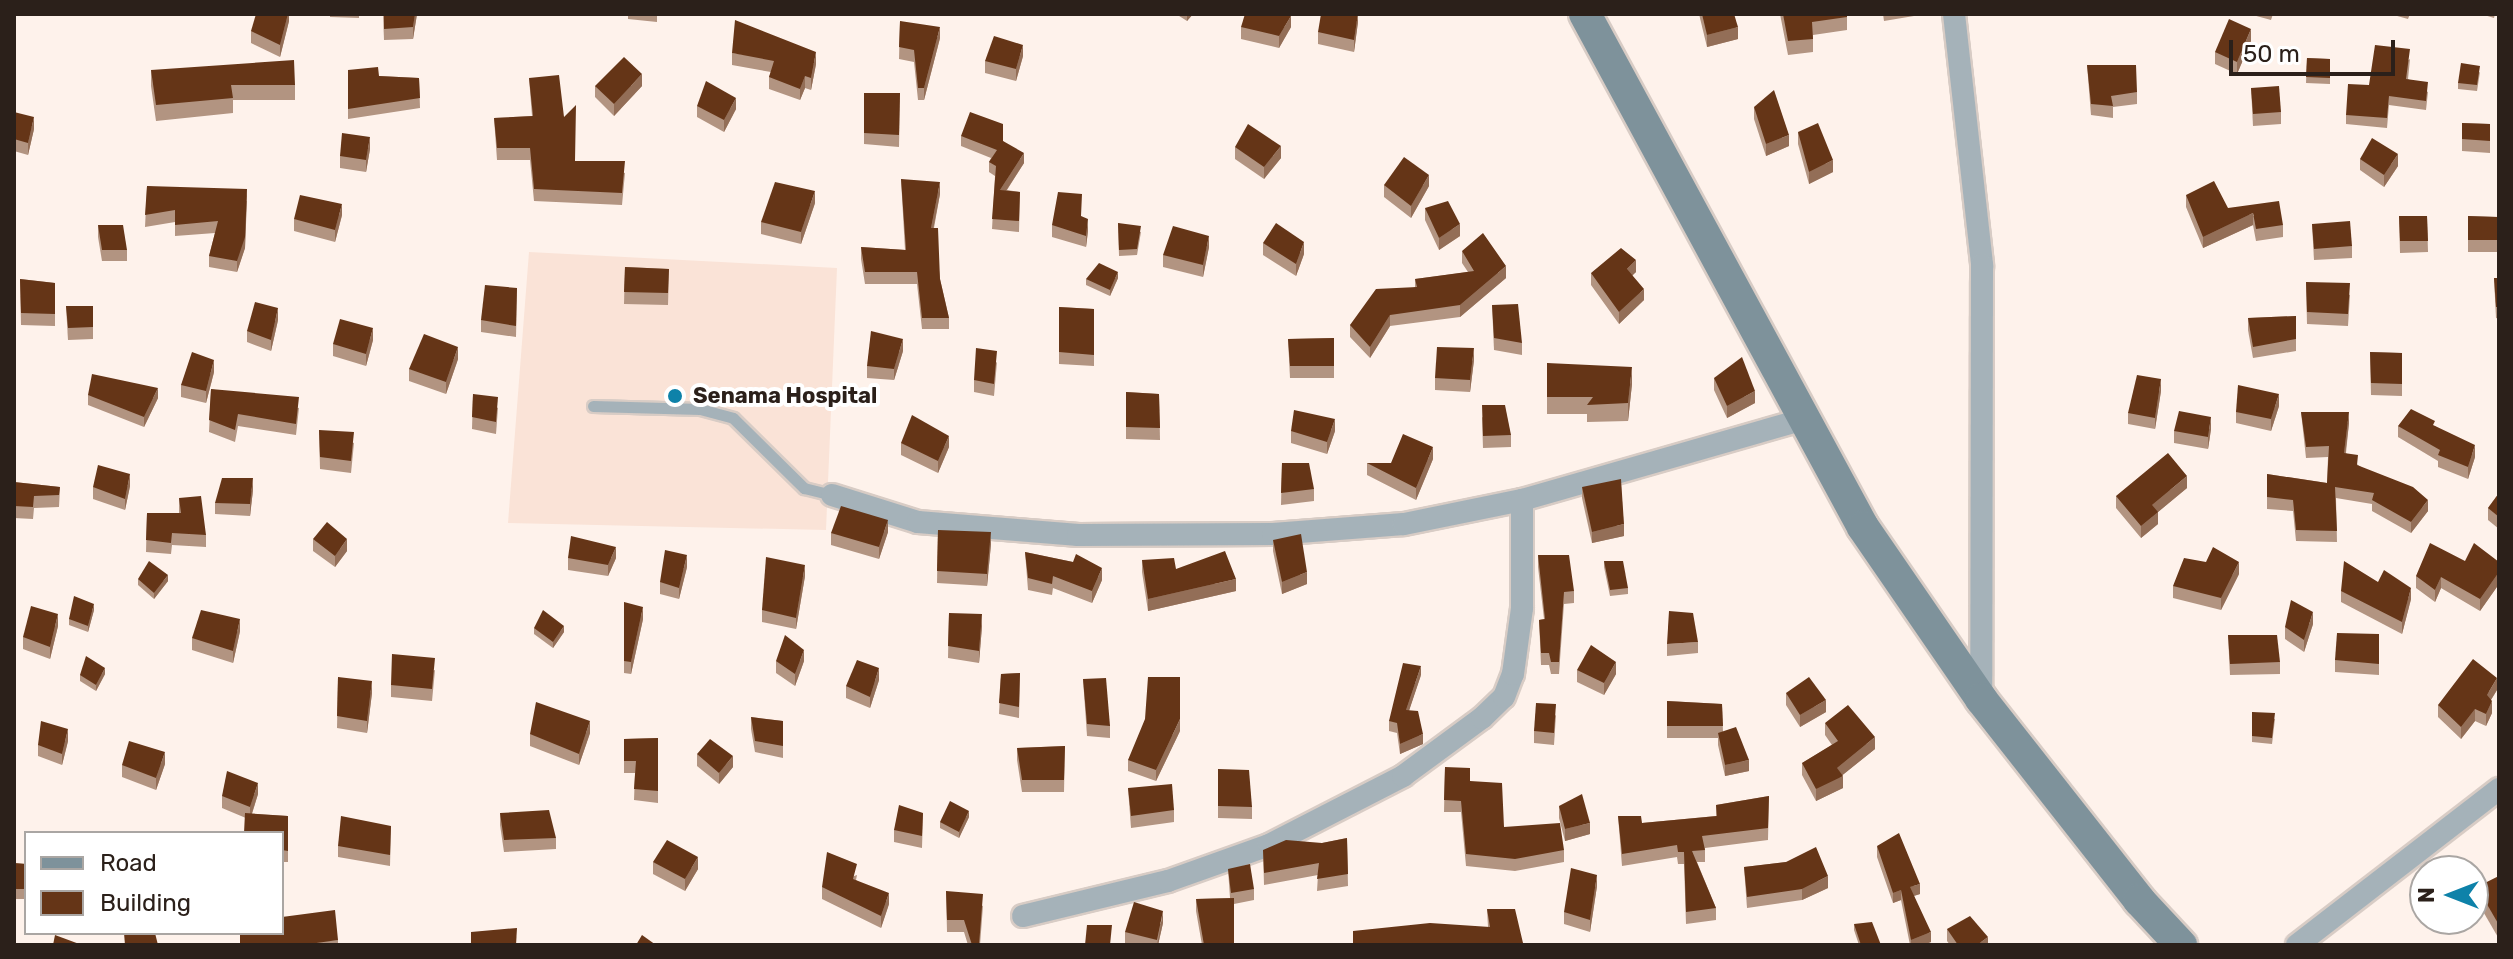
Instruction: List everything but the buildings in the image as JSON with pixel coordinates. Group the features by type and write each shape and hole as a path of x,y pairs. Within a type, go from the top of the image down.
{"street":[{"path":"1585,14 1863,527 1981,699 2139,900 2181,945"},
{"path":"1954,14 1982,265 1981,699"},
{"path":"832,495 918,522 1078,535 1273,534 1404,524 1522,500 1805,419"},
{"path":"1023,916 1168,881 1269,845 1403,776 1482,718 1504,697 1513,674 1522,608 1522,500"},
{"path":"2297,945 2492,795 2499,819"}],"lane":[{"path":"593,406 700,409 733,418 804,488 832,495"}],"shaded area":[{"name":"Senama Hospital","path":"529,252 837,268 826,530 508,523"}],"place":[{"name":"Senama Hospital","path":"675,396"}]}
